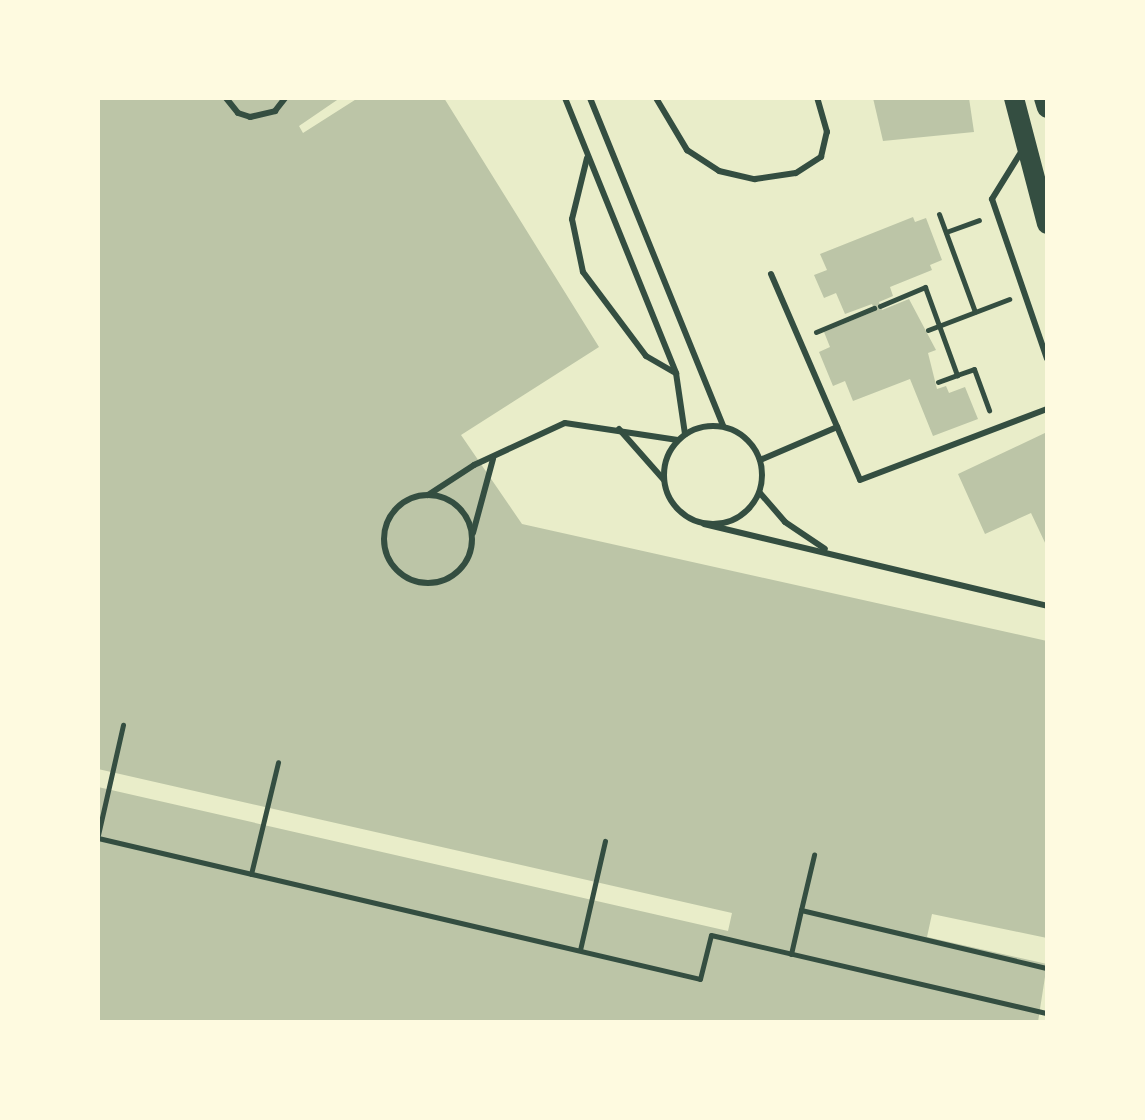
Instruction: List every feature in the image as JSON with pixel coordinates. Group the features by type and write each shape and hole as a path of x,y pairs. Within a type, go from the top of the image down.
{"main road":[{"path":"1014,98 1047,224"},
{"path":"1044,98 1047,108"}],"lane":[{"path":"226,98 238,113 250,117 275,111 285,98"},
{"path":"565,98 676,373 685,434"},
{"path":"590,98 723,426"},
{"path":"656,98 687,150 719,171 755,179 796,173 821,157 827,132 817,98"},
{"path":"1025,145 992,199 1022,294 1047,359"},
{"path":"588,158 572,219 583,272 646,356 676,373"},
{"path":"771,274 860,480 1047,409"},
{"path":"493,459 467,558 448,578 421,582 396,570 384,545 389,519 406,501 428,495 459,473 565,423 618,427 678,440"},
{"path":"664,480 669,452 678,440 685,434 723,426 746,438 760,460 760,493 785,522 828,551"},
{"path":"618,427 664,480 676,509 704,524 828,551 1047,606"},
{"path":"760,460 837,427"},
{"path":"704,524 737,519 760,493"},
{"path":"428,495 458,507 472,536"}],"path":[{"path":"946,232 996,213"},
{"path":"939,214 975,312"},
{"path":"800,339 925,287 957,375"},
{"path":"928,330 1022,294"},
{"path":"938,382 974,369 996,430"},
{"path":"123,725 98,837 700,979 711,935 1047,1013"},
{"path":"251,874 278,762"},
{"path":"580,950 605,841"},
{"path":"791,954 814,855"},
{"path":"801,910 1047,968"}],"building":[{"path":"98,98 340,98 299,126 303,133 358,98 444,98 599,347 461,435 522,524 1047,641 1047,938 932,914 927,937 1047,964 1038,1022 98,1022 98,787 728,931 732,913 98,769"},
{"path":"873,98 969,98 974,132 883,141"},
{"path":"913,217 915,222 926,218 942,260 930,265 932,270 890,287 893,296 879,302 882,310 909,299 936,350 928,353 937,389 946,386 949,393 965,387 978,419 933,436 910,379 853,401 845,381 833,386 819,352 830,347 824,332 875,311 872,304 845,314 836,293 824,298 814,275 827,270 820,254"},
{"path":"1047,432 1047,547 1031,513 985,534 958,474"}]}
